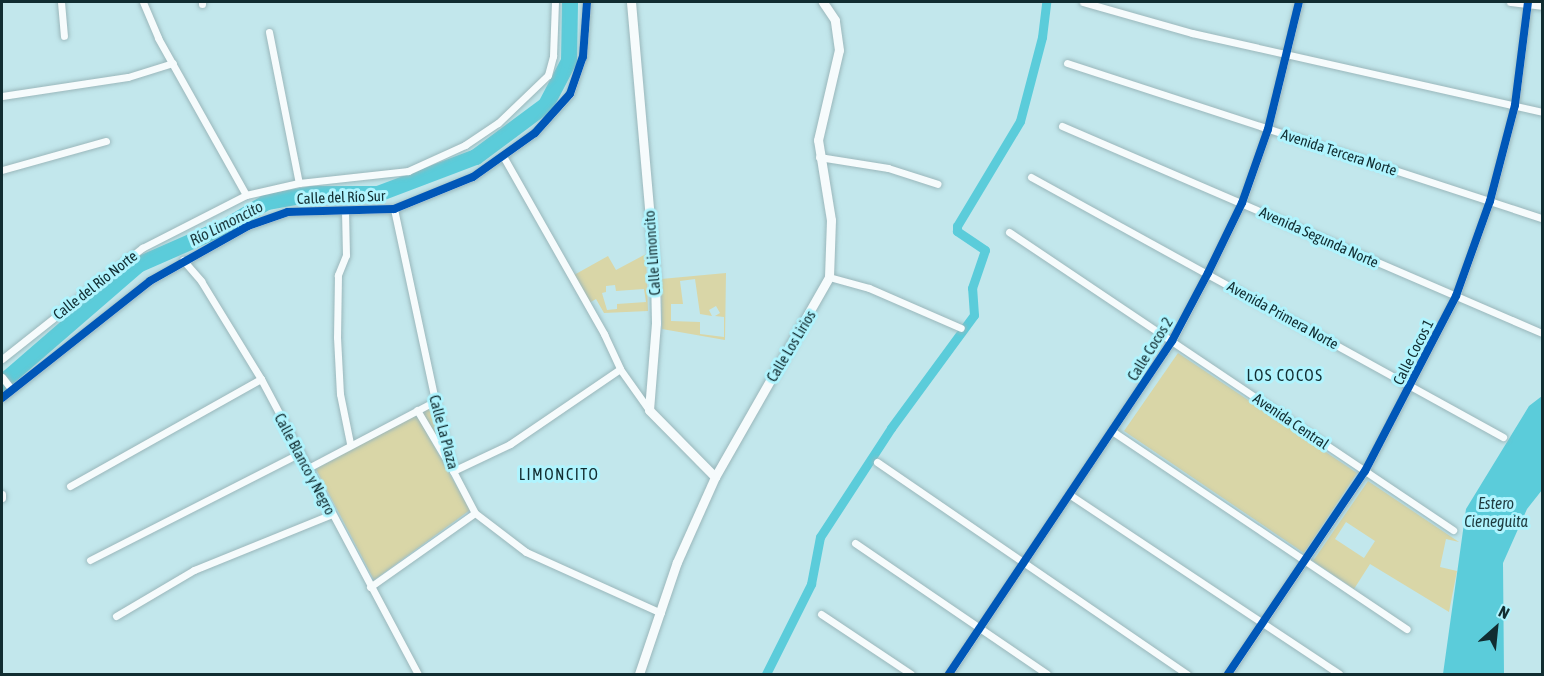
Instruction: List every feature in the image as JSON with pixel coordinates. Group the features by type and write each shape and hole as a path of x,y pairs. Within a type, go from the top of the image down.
{"street":[{"path":"62,2 64,36"},
{"path":"143,2 172,63 246,195"},
{"path":"556,2 564,2"},
{"name":"Calle del Río Norte","path":"2,359 142,248 246,195 299,183 408,171 465,145 498,123 548,75 553,56 556,2"},
{"name":"Calle del Río Sur","path":"2,398 183,260 248,226 288,212 394,208 458,186 503,156 535,133 570,94 583,57 587,2"},
{"name":"Calle Limoncito","path":"631,2 655,276 656,323 649,410"},
{"name":"Calle Los Lirios","path":"639,675 677,562 715,477 830,278 831,220 819,157 820,120 839,50 835,20 823,2"},
{"path":"1083,2 1192,33 1542,112"},
{"name":"Calle Cocos 2","path":"949,675 1172,341 1208,273 1242,203 1268,129 1299,2"},
{"path":"1510,2 1542,6"},
{"name":"Calle Cocos 1","path":"1228,675 1365,471 1412,386 1456,296 1490,201 1515,105 1529,3"},
{"path":"269,33 299,183"},
{"path":"2,96 128,77 172,63"},
{"name":"Avenida Tercera Norte","path":"1067,63 1542,218"},
{"name":"Avenida Segunda Norte","path":"1062,126 1542,333"},
{"path":"2,170 106,141"},
{"path":"503,156 604,334 620,369 649,410 715,477"},
{"path":"819,157 888,168 938,184"},
{"name":"Avenida Primera Norte","path":"1031,177 1503,437"},
{"name":"Calle La Plaza","path":"394,208 435,401 453,471 475,513 526,552 661,613"},
{"path":"345,211 346,255 338,275 337,337 340,393 350,443"},
{"name":"Avenida Central","path":"1009,232 1453,530"},
{"name":"Calle Blanco y Negro","path":"183,260 201,281 261,379 300,453 310,467 332,514 418,675"},
{"path":"830,278 869,288 961,328"},
{"path":"417,410 453,471 510,444 620,369"},
{"path":"2,376 12,390"},
{"path":"70,486 261,379"},
{"path":"310,467 350,443 435,401"},
{"path":"1112,431 1407,629"},
{"path":"90,560 300,453"},
{"path":"877,462 1187,675"},
{"path":"1070,495 1339,675"},
{"path":"370,587 475,513"},
{"path":"116,616 194,570 332,514"},
{"path":"855,543 1047,675"},
{"path":"821,614 911,675"}],"shaded area":[{"path":"646,254 648,311 604,313 596,299 589,303 574,275 608,256 616,270","holes":["615,285 616,291 644,289 646,302 617,304 617,309 607,310 602,293 606,292 606,286"]},
{"path":"726,273 725,340 662,329 661,279","holes":["695,279 700,314 712,316 709,310 716,306 720,313 715,316 724,317 724,337 700,334 700,322 671,321 671,304 683,304 680,281"]},
{"path":"1178,353 1357,473 1304,553 1124,431"},
{"path":"433,405 448,456 421,411"},
{"path":"416,414 470,510 374,580 316,469"},
{"path":"1368,481 1459,542 1446,539 1440,567 1457,571 1449,612 1370,564 1354,589 1313,561","holes":["1346,522 1375,541 1364,558 1335,539"]}],"water":[{"name":"Estero Cieneguita","path":"1542,396 1542,490 1527,509 1503,563 1504,674 1443,674 1466,509 1529,406"}],"waterway":[{"name":"Río Limoncito","path":"2,383 138,265 227,226 267,202 313,194 378,194 476,157 546,105 569,61 570,2"},
{"path":"766,674 811,584 820,537 891,428 974,315 972,288 985,250 957,231 957,226 1020,121 1042,37 1046,2"}],"cycle path":[{"path":"2,398 150,281 248,226 288,212 394,209 473,177 535,133 570,94 583,57 587,2"},
{"path":"949,674 1172,341 1208,273 1242,203 1268,129 1299,2"},
{"path":"1228,674 1365,471 1456,296 1490,201 1515,105 1528,2"}],"district":[{"name":"LOS COCOS","path":"1285,375"},
{"name":"LIMONCITO","path":"559,474"}]}
